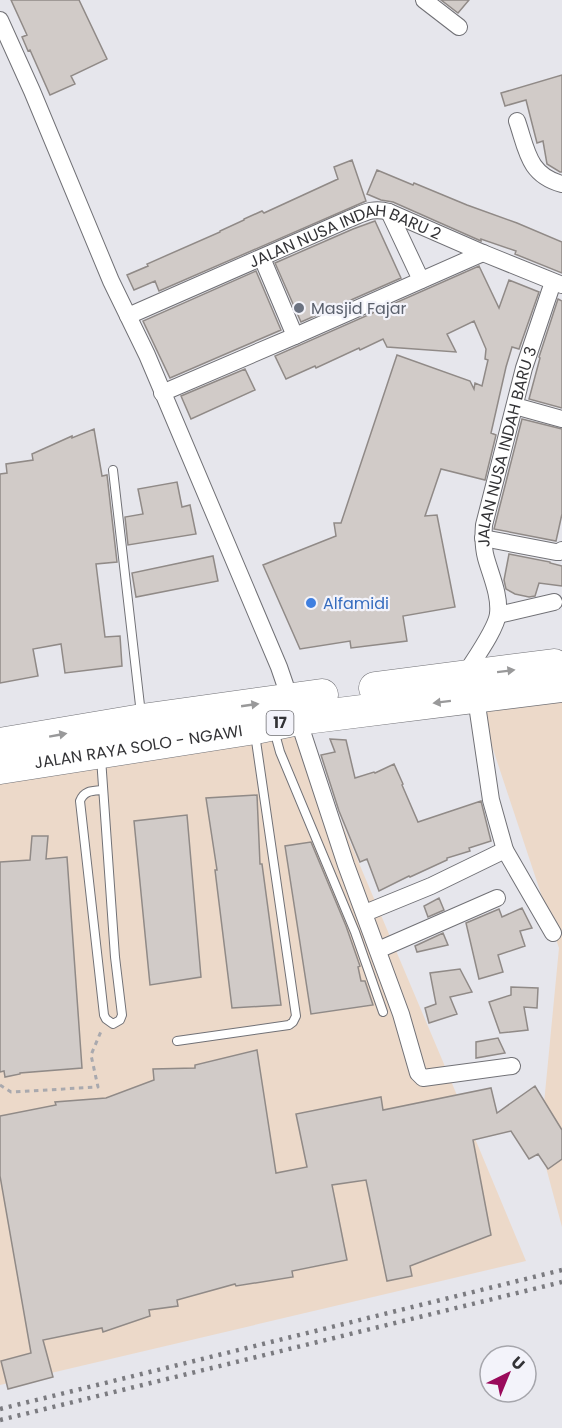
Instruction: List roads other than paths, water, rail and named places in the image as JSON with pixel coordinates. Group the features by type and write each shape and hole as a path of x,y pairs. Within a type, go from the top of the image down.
{"highway":[{"name":"JALAN RAYA SOLO - NGAWI","path":"0,768 279,718 470,687 562,664"},
{"name":"JALAN RAYA SOLO - NGAWI","path":"470,687 562,686"},
{"name":"JALAN RAYA SOLO - NGAWI","path":"0,744 142,720 279,718"}],"street":[{"path":"424,0 459,27"},
{"path":"0,20 32,91 106,271 147,355 279,668 279,718 346,865 401,1014 418,1073 423,1078 512,1066"},
{"path":"517,121 535,169 546,178 562,184"},
{"name":"JALAN NUSA INDAH BARU 2","path":"128,316 374,210 389,212 558,283"},
{"path":"389,212 421,280"},
{"path":"162,393 483,253"},
{"path":"262,258 295,336"},
{"name":"JALAN NUSA INDAH BARU 3","path":"498,615 496,591 485,555 483,538 486,515 531,344 558,283"},
{"path":"515,406 562,419"},
{"path":"483,538 556,552 562,550"},
{"path":"553,933 506,850 491,800 470,687 498,615 554,602"},
{"path":"364,913 431,886 506,850"},
{"path":"378,950 497,898"}],"lane":[{"path":"113,470 142,720"},
{"path":"279,718 280,752 355,932 383,1012"},
{"path":"177,1041 289,1025 296,1016 279,718"},
{"path":"101,751 122,1015 120,1020 113,1024 104,1015 80,801 88,791 103,790"}],"railway":[{"path":"0,1409 562,1270"},
{"path":"0,1420 562,1282"}],"place":[{"name":"Masjid Fajar","path":"299,308"},
{"name":"Alfamidi","path":"311,603"}]}
